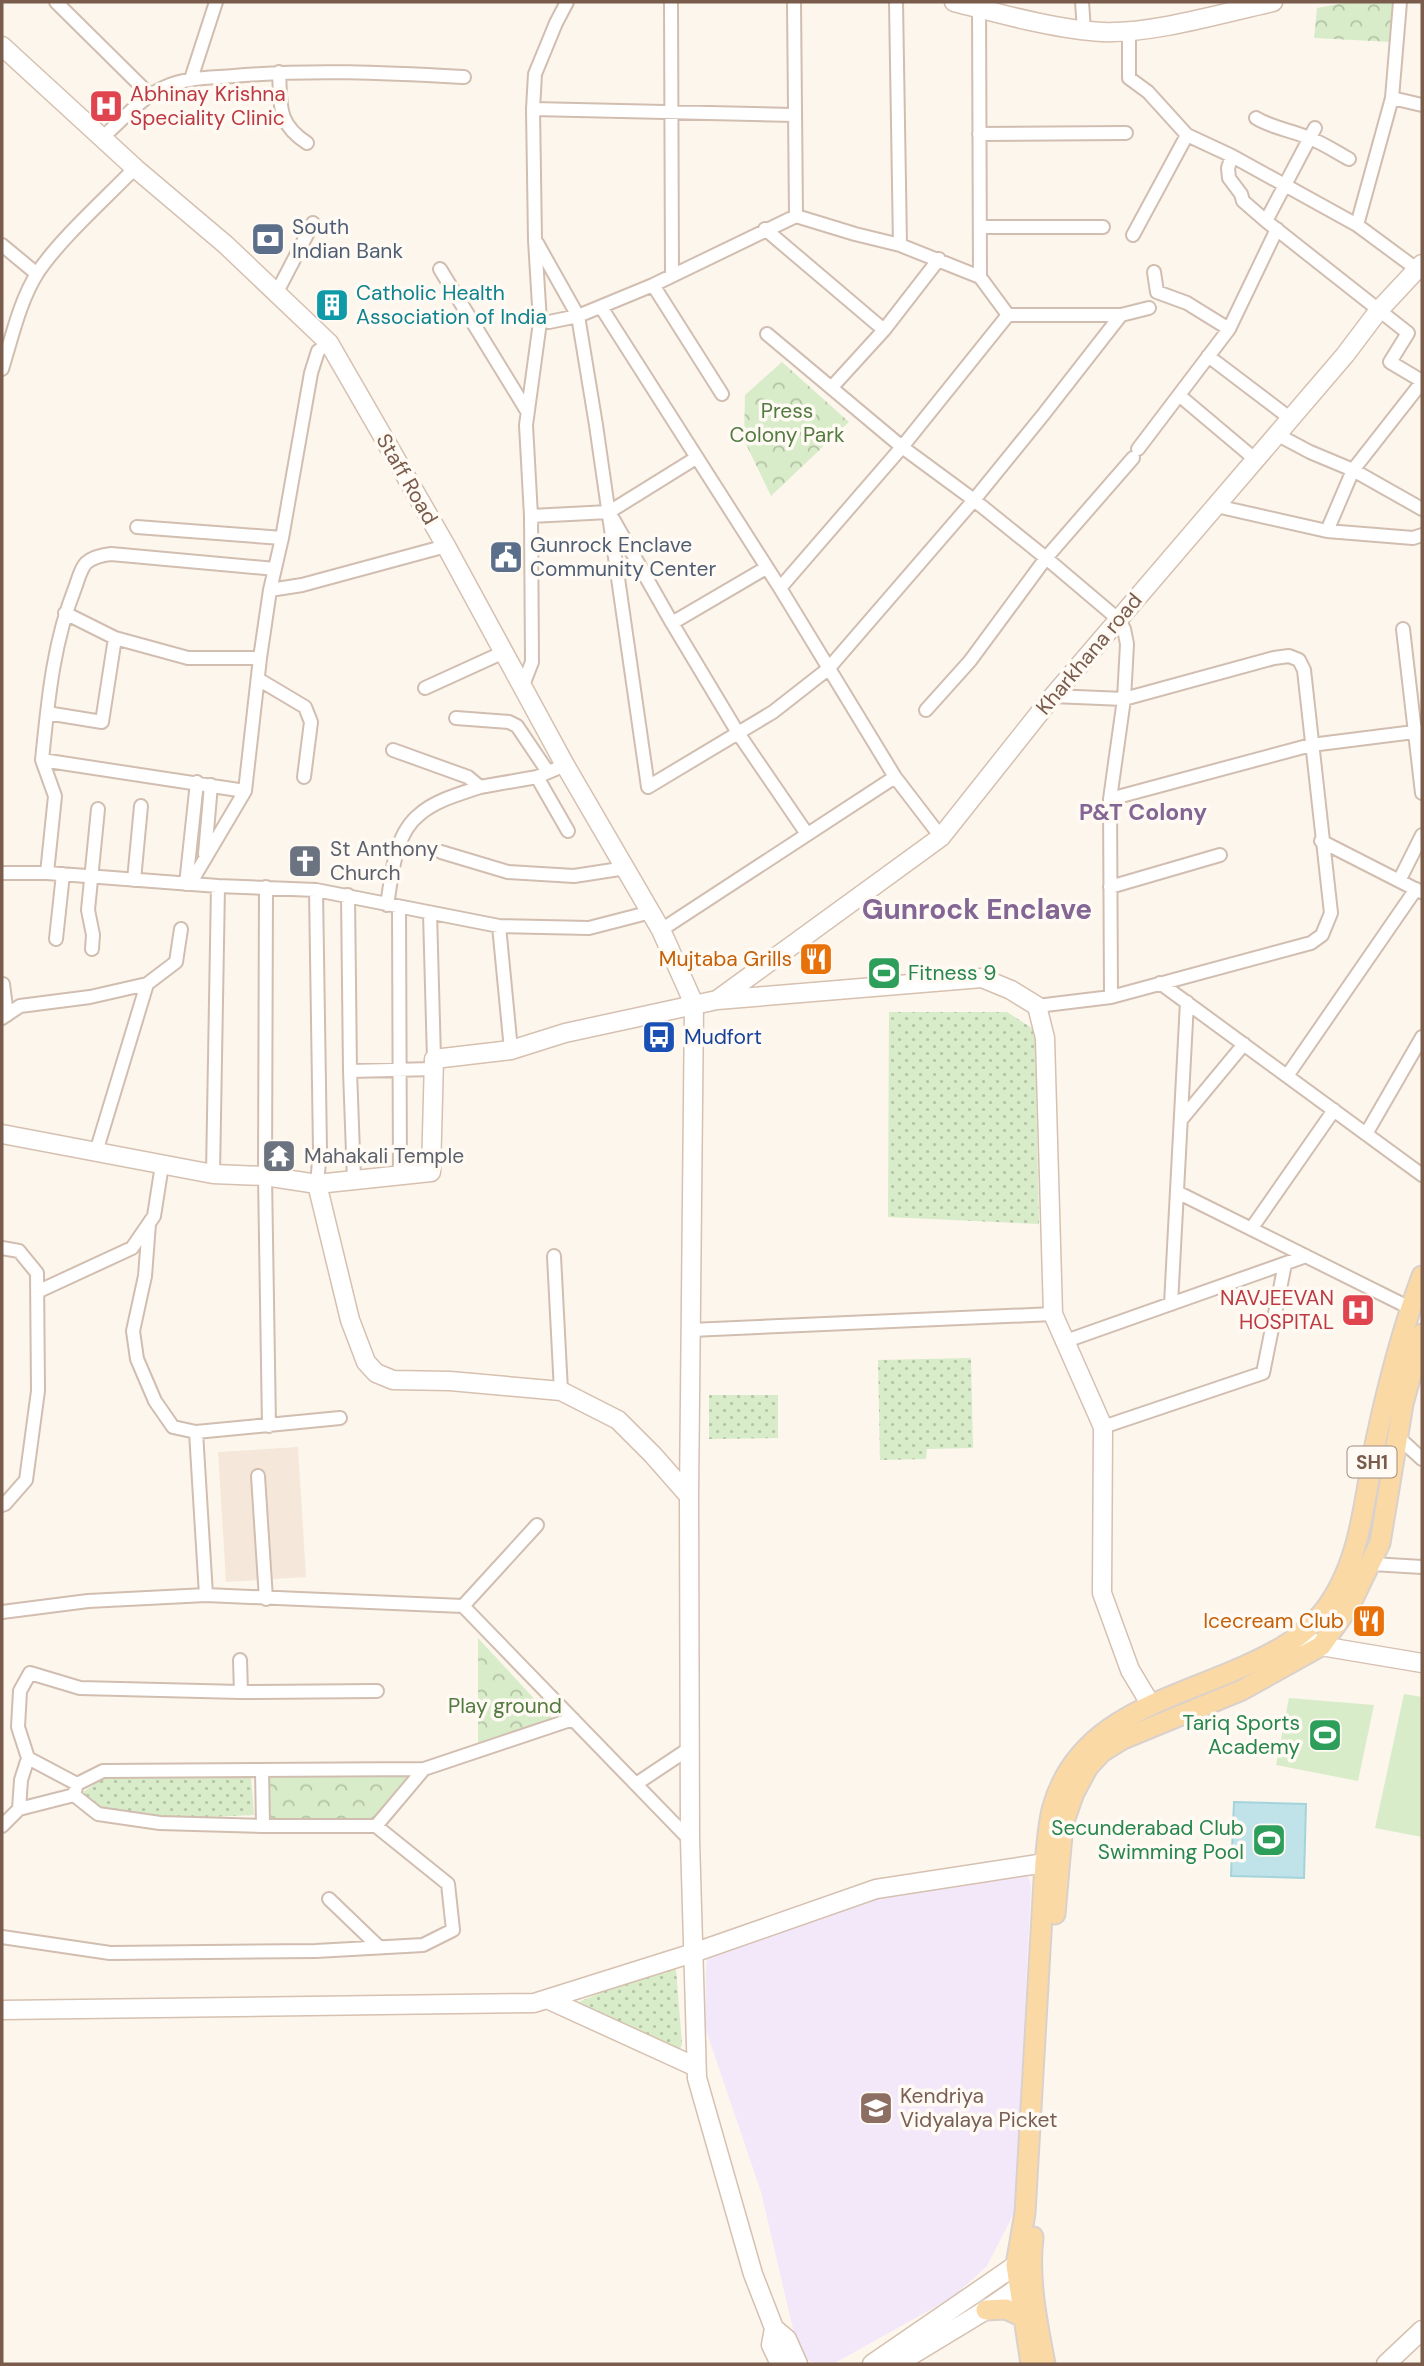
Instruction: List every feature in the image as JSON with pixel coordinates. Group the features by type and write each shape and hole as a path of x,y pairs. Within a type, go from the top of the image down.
{"main road":[{"name":"SH1","path":"1031,2364 1023,2317 1025,2213 1045,1863 1052,1808 1071,1766 1085,1747 1110,1727 1152,1705 1255,1662 1301,1637 1326,1609 1357,1543 1392,1368 1422,1276"},
{"name":"SH1","path":"1045,2364 1024,2273 1035,2218 1063,1824 1088,1767 1102,1752 1123,1739 1242,1690 1321,1646 1350,1605 1380,1543 1403,1404 1422,1334"},
{"path":"986,2310 1006,2309 1023,2317"}],"street":[{"path":"57,2 150,95"},
{"path":"191,79 216,2"},
{"path":"523,685 532,662 527,411 540,322 535,240 533,109 536,74 567,2"},
{"path":"671,2 672,275"},
{"path":"794,2 796,216"},
{"path":"897,2 900,245"},
{"path":"954,2 1104,32 1187,21 1273,2"},
{"path":"1082,2 1084,30"},
{"path":"1357,225 1392,98 1399,2"},
{"path":"979,5 980,277"},
{"path":"1129,30 1129,78 1148,92 1188,135 1233,156 1357,225 1420,269"},
{"name":"Staff Road","path":"2,46 135,168 226,245 329,343 523,685 550,771 626,869 662,930 694,1004"},
{"path":"103,137 150,95 191,79 330,71 464,76"},
{"path":"279,72 282,117 293,134 307,143"},
{"path":"1392,98 1422,105"},
{"path":"533,109 793,115"},
{"path":"1256,118 1270,127 1313,133 1349,159"},
{"path":"979,134 1126,133"},
{"path":"1266,221 1313,133"},
{"path":"1133,235 1188,135"},
{"path":"1233,156 1228,168 1228,178 1241,194 1243,201 1408,333 1390,362 1422,382 1353,470 1327,531"},
{"path":"3,364 37,274 49,257 135,168"},
{"path":"549,323 578,316 653,285 796,216 900,245 980,277 1008,315"},
{"path":"277,292 313,223"},
{"path":"980,227 1103,226"},
{"path":"765,229 884,330"},
{"path":"926,710 970,661 1046,558 1135,454 1229,330 1277,229"},
{"path":"535,240 578,316 648,787 773,712 828,669 974,500 1121,315"},
{"path":"2,245 37,274"},
{"path":"832,387 884,330 939,259"},
{"path":"440,269 527,411"},
{"name":"Kharkhana road","path":"717,1000 941,837 1053,696 1278,435 1379,310 1420,269"},
{"path":"1154,271 1157,292 1187,303 1229,330"},
{"path":"653,285 722,394"},
{"path":"601,307 780,588 895,777 941,837"},
{"path":"1008,315 1121,315 1149,308"},
{"path":"780,588 902,447 1008,315"},
{"path":"767,334 902,447 1046,558 1118,619 1124,629 1128,643 1124,699 1110,799 1111,997"},
{"path":"188,884 245,791 270,590 282,538 311,373 318,351 329,343"},
{"path":"1208,356 1291,419"},
{"path":"1180,396 1256,460"},
{"path":"1278,435 1353,470 1422,509"},
{"path":"531,516 609,512 696,458"},
{"path":"1216,506 1327,531 1413,538 1422,534"},
{"path":"609,512 671,623 738,733 807,835"},
{"path":"137,527 282,538"},
{"path":"270,590 302,586 446,546"},
{"path":"47,873 55,796 43,760 47,713 56,649 65,613 81,570 87,562 111,554 275,569"},
{"path":"671,623 766,568"},
{"path":"65,613 115,638 188,658 260,658"},
{"path":"1403,629 1419,732 1422,793"},
{"path":"47,713 102,722 115,638"},
{"path":"425,688 504,652"},
{"path":"350,1072 399,1069 511,1050 565,1032 717,1000 982,978 1011,990 1037,1006 1111,997 1311,943 1322,936 1331,913 1304,670 1299,660 1289,656 1274,657 1124,699 1053,696"},
{"path":"258,679 304,707 309,714 311,722 304,777"},
{"path":"456,718 509,722 517,726 550,771 568,831"},
{"path":"1110,799 1311,745 1419,732"},
{"path":"393,750 468,776 480,787"},
{"path":"43,760 245,791"},
{"path":"400,1175 393,907 394,862 404,833 419,814 440,802 480,787 550,771"},
{"path":"662,930 895,777"},
{"path":"188,884 197,782"},
{"path":"205,857 211,785"},
{"path":"134,880 141,806"},
{"path":"92,949 93,935 88,910 98,809"},
{"path":"1400,879 1422,835"},
{"path":"1287,1076 1419,891 1321,841"},
{"path":"441,852 508,872 574,876 626,869"},
{"path":"1110,887 1220,855"},
{"path":"2,873 47,873 218,887 316,890 499,926 589,928 651,912"},
{"path":"56,939 63,874"},
{"path":"213,1174 218,887"},
{"path":"266,887 265,1176 269,1426"},
{"path":"316,890 320,1150 317,1184 350,1320 366,1362 376,1373 393,1380 450,1381 561,1391 618,1420 689,1496"},
{"path":"348,895 354,1180"},
{"path":"2,1134 213,1174 265,1176 317,1184 431,1172 434,1064 430,914"},
{"path":"499,926 511,1050"},
{"path":"4,1016 20,1006 147,984 176,962 181,929"},
{"path":"1160,983 1422,1175"},
{"path":"3,984 4,1016"},
{"path":"96,1152 147,984"},
{"path":"1171,1304 1187,1002"},
{"path":"694,1004 689,1496 690,1840 696,2067 753,2274 774,2328 787,2339 798,2364"},
{"path":"1037,1006 1045,1038 1048,1074 1053,1314 1103,1427 1102,1593 1130,1670 1152,1705"},
{"path":"1366,1134 1422,1037"},
{"path":"1181,1120 1244,1044"},
{"path":"1251,1229 1334,1110"},
{"path":"39,1291 132,1248 155,1216 162,1165"},
{"path":"1177,1192 1410,1308"},
{"path":"149,1224 145,1276 133,1331 137,1359 155,1401 173,1427 196,1432 340,1418"},
{"path":"2,1248 19,1251 37,1273 39,1291 38,1391 26,1480 2,1505"},
{"path":"554,1256 561,1391"},
{"path":"1066,1341 1307,1256"},
{"path":"1103,1427 1263,1373 1285,1264"},
{"path":"691,1330 1053,1314"},
{"path":"196,1432 206,1595"},
{"path":"1398,1437 1422,1459"},
{"path":"258,1476 266,1599"},
{"path":"463,1606 537,1525"},
{"path":"1371,1564 1422,1567"},
{"path":"2,1612 88,1601 206,1595 463,1606 690,1840"},
{"path":"1301,1637 1321,1646 1422,1663"},
{"path":"240,1660 241,1692"},
{"path":"19,1809 28,1758 18,1727 20,1691 30,1673 79,1688 241,1692 377,1691"},
{"path":"2,1826 19,1809 76,1790 103,1771 424,1769 573,1719"},
{"path":"636,1784 690,1748"},
{"path":"2,1937 110,1953 316,1951 423,1945 453,1930 448,1884 376,1826 160,1824 98,1814 76,1790 28,1758"},
{"path":"376,1826 424,1769"},
{"path":"262,1770 263,1826"},
{"path":"2,2010 534,2003 876,1889 1045,1863"},
{"path":"329,1899 379,1947"},
{"path":"547,1999 696,2067"},
{"path":"897,2364 986,2310 1024,2273"},
{"path":"872,2364 1024,2273"},
{"path":"774,2328 771,2345 780,2364"},
{"path":"1386,2364 1420,2335"}],"shaded area":[{"path":"298,1447 306,1577 226,1582 218,1452"},
{"name":"Kendriya Vidyalaya Picket","path":"1024,1874 1028,1876 1031,1886 1015,2211 987,2266 953,2297 833,2364 817,2364 808,2360 797,2346 761,2192 705,2027 708,1957 712,1951 862,1896"}],"green space":[{"path":"1349,2 1393,2 1392,42 1314,38 1317,8"},
{"name":"Press Colony Park","path":"782,362 849,422 771,496 744,440 745,395"},
{"path":"889,1012 1007,1012 1035,1030 1039,1224 888,1217"},
{"path":"971,1358 973,1448 927,1449 926,1459 880,1460 878,1360"},
{"path":"709,1395 778,1395 778,1438 709,1439"},
{"name":"Play ground","path":"478,1638 553,1719 478,1743"},
{"path":"1404,1694 1422,1697 1422,1837 1375,1828"},
{"name":"Tariq Sports Academy","path":"1289,1698 1374,1705 1358,1781 1276,1765"},
{"path":"413,1774 372,1819 269,1818 270,1777"},
{"path":"251,1776 254,1815 165,1819 96,1808 83,1792 104,1778"},
{"path":"678,1960 676,1969 682,2044 680,2049 574,2004"}],"water":[{"name":"Secunderabad Club Swimming Pool","path":"1234,1802 1306,1804 1304,1878 1231,1876"}],"place":[{"name":"Abhinay Krishna Speciality Clinic","path":"106,106"},
{"name":"South Indian Bank","path":"268,239"},
{"name":"Catholic Health Association of India","path":"332,305"},
{"name":"Gunrock Enclave Community Center","path":"506,557"},
{"name":"St Anthony Church","path":"305,861"},
{"name":"Mujtaba Grills","path":"816,959"},
{"name":"Fitness 9","path":"884,973"},
{"name":"Mudfort","path":"659,1037"},
{"name":"Mahakali Temple","path":"279,1156"},
{"name":"NAVJEEVAN HOSPITAL","path":"1358,1310"},
{"name":"Icecream Club","path":"1369,1621"},
{"name":"Tariq Sports Academy","path":"1325,1735"},
{"name":"Secunderabad Club Swimming Pool","path":"1269,1840"},
{"name":"Kendriya Vidyalaya Picket","path":"876,2108"}],"district":[{"name":"P&T Colony","path":"1143,812"},
{"name":"Gunrock Enclave","path":"977,909"}]}
